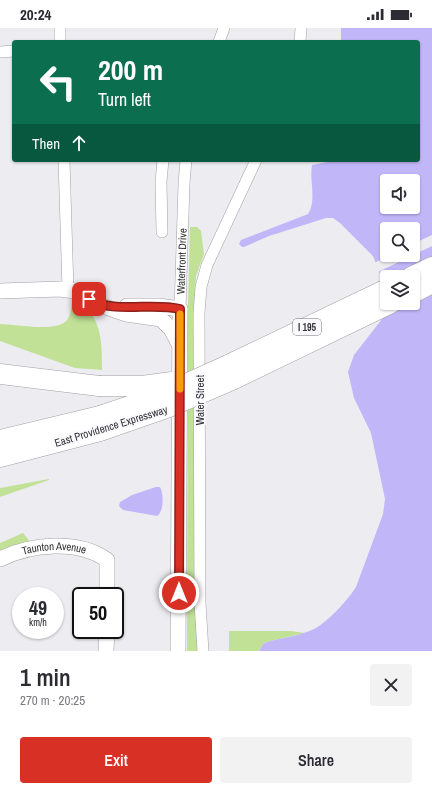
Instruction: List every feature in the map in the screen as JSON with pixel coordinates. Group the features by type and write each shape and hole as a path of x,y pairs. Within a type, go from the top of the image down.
{"highway":[{"path":"420,273 432,267"},
{"path":"420,289 432,283"},
{"name":"East Providence Expressway","path":"0,440 61,426 100,423 228,365 380,292"},
{"name":"East Providence Expressway","path":"0,457 100,423 184,402 380,308"},
{"path":"0,374 99,386 137,386 167,383 228,365"},
{"path":"0,370 40,378"},
{"path":"0,432 31,431 61,426"}],"main road":[{"path":"0,290 68,290 79,293 97,304 126,314 161,319 168,325 180,347"},
{"path":"110,308 154,306 180,309"},
{"path":"154,317 168,314 180,309"},
{"name":"Waterfront Drive","path":"178,651 180,309"},
{"name":"Taunton Avenue","path":"0,558 26,550 50,547 84,549 94,552 107,560 107,587"},
{"path":"106,651 107,639"}],"street":[{"path":"60,28 60,40"},
{"path":"220,40 224,28"},
{"path":"300,40 301,28"},
{"path":"0,52 12,51"},
{"path":"64,162 68,290"},
{"path":"162,232 161,190 163,162"},
{"name":"Waterfront Drive","path":"180,309 183,189 186,162"},
{"name":"Water Street","path":"203,651 200,603 199,313 201,287 207,265 255,162"}],"green space":[{"path":"190,227 197,227 201,231 204,254 196,276 193,325 195,337 194,557 198,651 187,651 188,308"},
{"path":"72,302 82,306 90,312 99,329 102,350 102,370 75,368 0,341 0,324 45,327 62,324 69,316"},
{"path":"49,480 0,497 0,488"},
{"path":"23,533 31,543 0,553 0,543"},
{"path":"229,631 291,631 305,633 267,642 263,644 259,651 229,651"}],"shaded area":[{"path":"341,28 432,28 432,651 259,651 263,644 267,642 301,634 318,627 342,605 356,587 383,514 385,499 371,433 354,398 348,372 354,355 382,319 385,310 420,310 420,270 380,270 380,274 373,256 333,218 326,218 269,236 244,247 239,244 241,240 308,214 312,203 312,165 328,162 420,162 420,40 341,40"},
{"path":"160,487 163,498 161,511 157,516 123,510 119,506 120,502 132,495"}],"pier":[{"path":"432,235 432,246 420,252 420,241"},
{"path":"380,260 380,262 399,262 378,272 374,263"}],"slow traffic":[{"path":"180,314 180,389"}],"route":[{"path":"89,299 97,304 110,308 154,306 180,309 179,593"}]}
